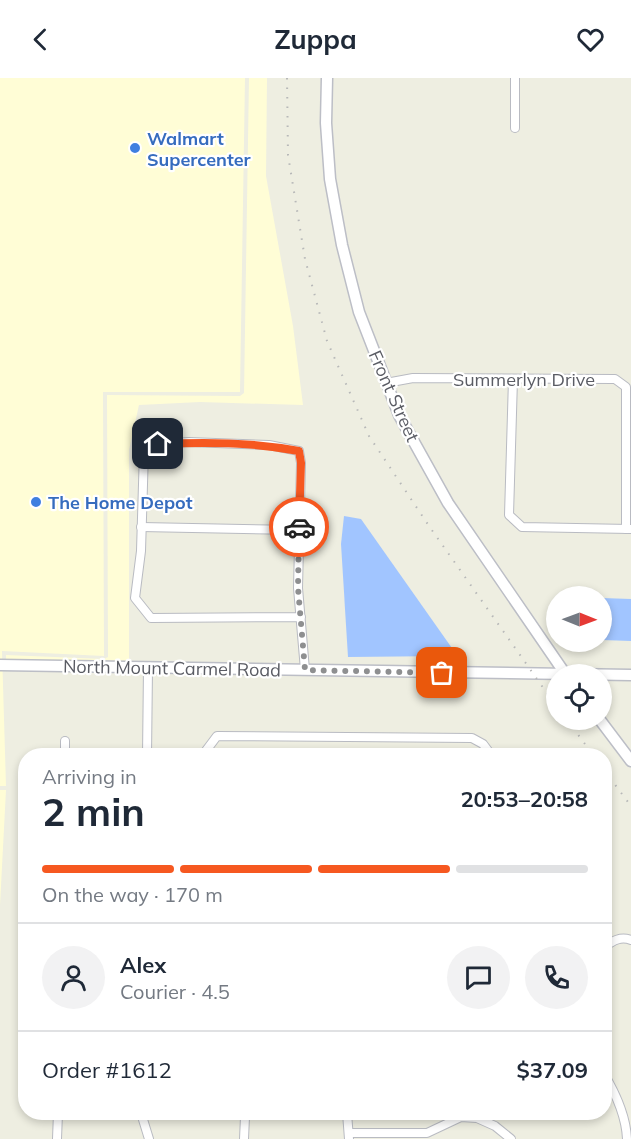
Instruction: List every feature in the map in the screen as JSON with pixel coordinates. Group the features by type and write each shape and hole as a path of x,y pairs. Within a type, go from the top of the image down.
{"street":[{"path":"515,78 515,128"},
{"name":"Front Street","path":"329,79 326,123 330,179 342,245 359,312 386,383 399,415 448,503 558,664"},
{"name":"Summerlyn Drive","path":"386,383 413,378 615,379 626,387 629,529"},
{"path":"513,379 509,515 522,527 629,529"},
{"path":"301,618 151,618 135,598 141,551 144,451 158,444 189,442 269,445 299,451 301,463 298,588 301,618 305,670"},
{"path":"141,527 299,530"},
{"name":"North Mount Carmel Road","path":"0,665 546,674"},
{"path":"147,748 148,668"},
{"name":"North Mount Carmel Road","path":"612,675 631,675"},
{"path":"608,730 631,761"},
{"path":"208,748 217,736 472,738 486,748"},
{"path":"65,741 65,748"},
{"path":"612,942 625,938 631,940"},
{"path":"612,1087 617,1095 628,1133"},
{"path":"57,1139 58,1120"},
{"path":"143,1120 148,1139"},
{"path":"244,1139 245,1120"},
{"path":"348,1120 349,1136 426,1133 454,1120"},
{"path":"482,1120 495,1126 511,1139"}],"shaded area":[{"path":"0,78 245,78 240,392 103,392 104,656 2,651 6,786 0,786"},
{"path":"249,78 267,78 266,176 293,326 303,405 200,402 139,405 129,450 129,661 6,661 6,655 104,659 108,657 107,395 240,396 244,393"},
{"path":"0,790 6,790 0,905"}],"water":[{"path":"344,516 361,519 454,651 448,656 348,657 341,544"},
{"path":"612,598 631,599 631,641 612,640"}],"railway":[{"path":"287,78 288,155 305,259 327,341 369,436 429,526 546,692"},
{"path":"574,730 588,748"},
{"path":"612,781 631,806"}],"way so far":[{"path":"299,527 298,588 305,670 442,673"}],"place":[{"name":"Walmart Supercenter","path":"135,148"},
{"name":"The Home Depot","path":"36,502"}],"route":[{"path":"158,444 189,442 269,445 299,451 301,463 299,527"}]}
